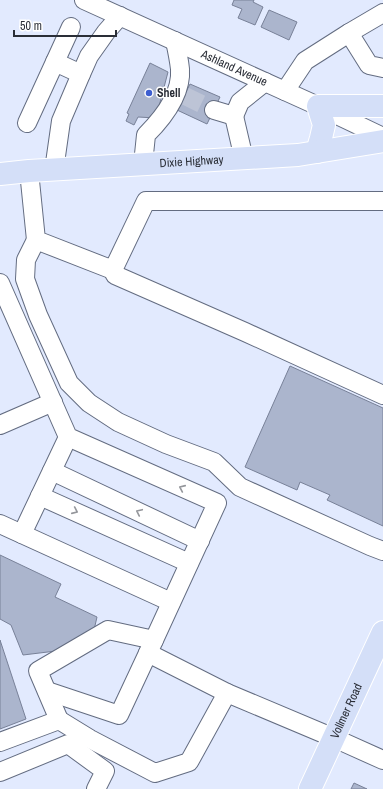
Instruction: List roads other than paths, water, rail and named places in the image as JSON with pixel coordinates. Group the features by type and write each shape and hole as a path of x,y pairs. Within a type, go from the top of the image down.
{"main road":[{"path":"317,152 324,124 318,106 383,106"},
{"name":"Dixie Highway","path":"0,174 298,155 383,141"},
{"name":"Vollmer Road","path":"310,789 383,632"}],"street":[{"name":"Ashland Avenue","path":"84,0 285,90 383,137"},
{"path":"285,90 305,61 383,13"},
{"path":"54,170 61,121 81,74 89,56 106,32 120,16"},
{"path":"27,123 71,27"},
{"path":"349,33 369,65 383,68"},
{"path":"143,164 146,135 170,104 180,94 180,71 175,41"},
{"path":"55,62 81,74"},
{"path":"244,158 234,116 240,102 265,82"},
{"path":"214,110 234,116"},
{"path":"29,171 36,240 26,260 25,279 38,315 69,383 89,403 118,422 166,444 214,462 240,487 383,551"},
{"path":"113,270 146,201 383,201"},
{"path":"36,240 113,270 115,274 383,395"},
{"path":"0,283 68,436 217,503 119,715 46,691"},
{"path":"0,425 53,402"},
{"path":"22,534 68,436"},
{"path":"52,471 200,541"},
{"path":"40,496 189,563"},
{"path":"0,524 171,602"},
{"path":"227,693 189,762 155,773 90,739 59,720 38,671 108,630 151,646 227,693 383,760"},
{"path":"0,742 59,720"},
{"path":"0,772 68,744 105,771 96,789"}],"tunnel":[{"path":"185,96 214,110"}],"place":[{"name":"Shell","path":"149,93"}]}
